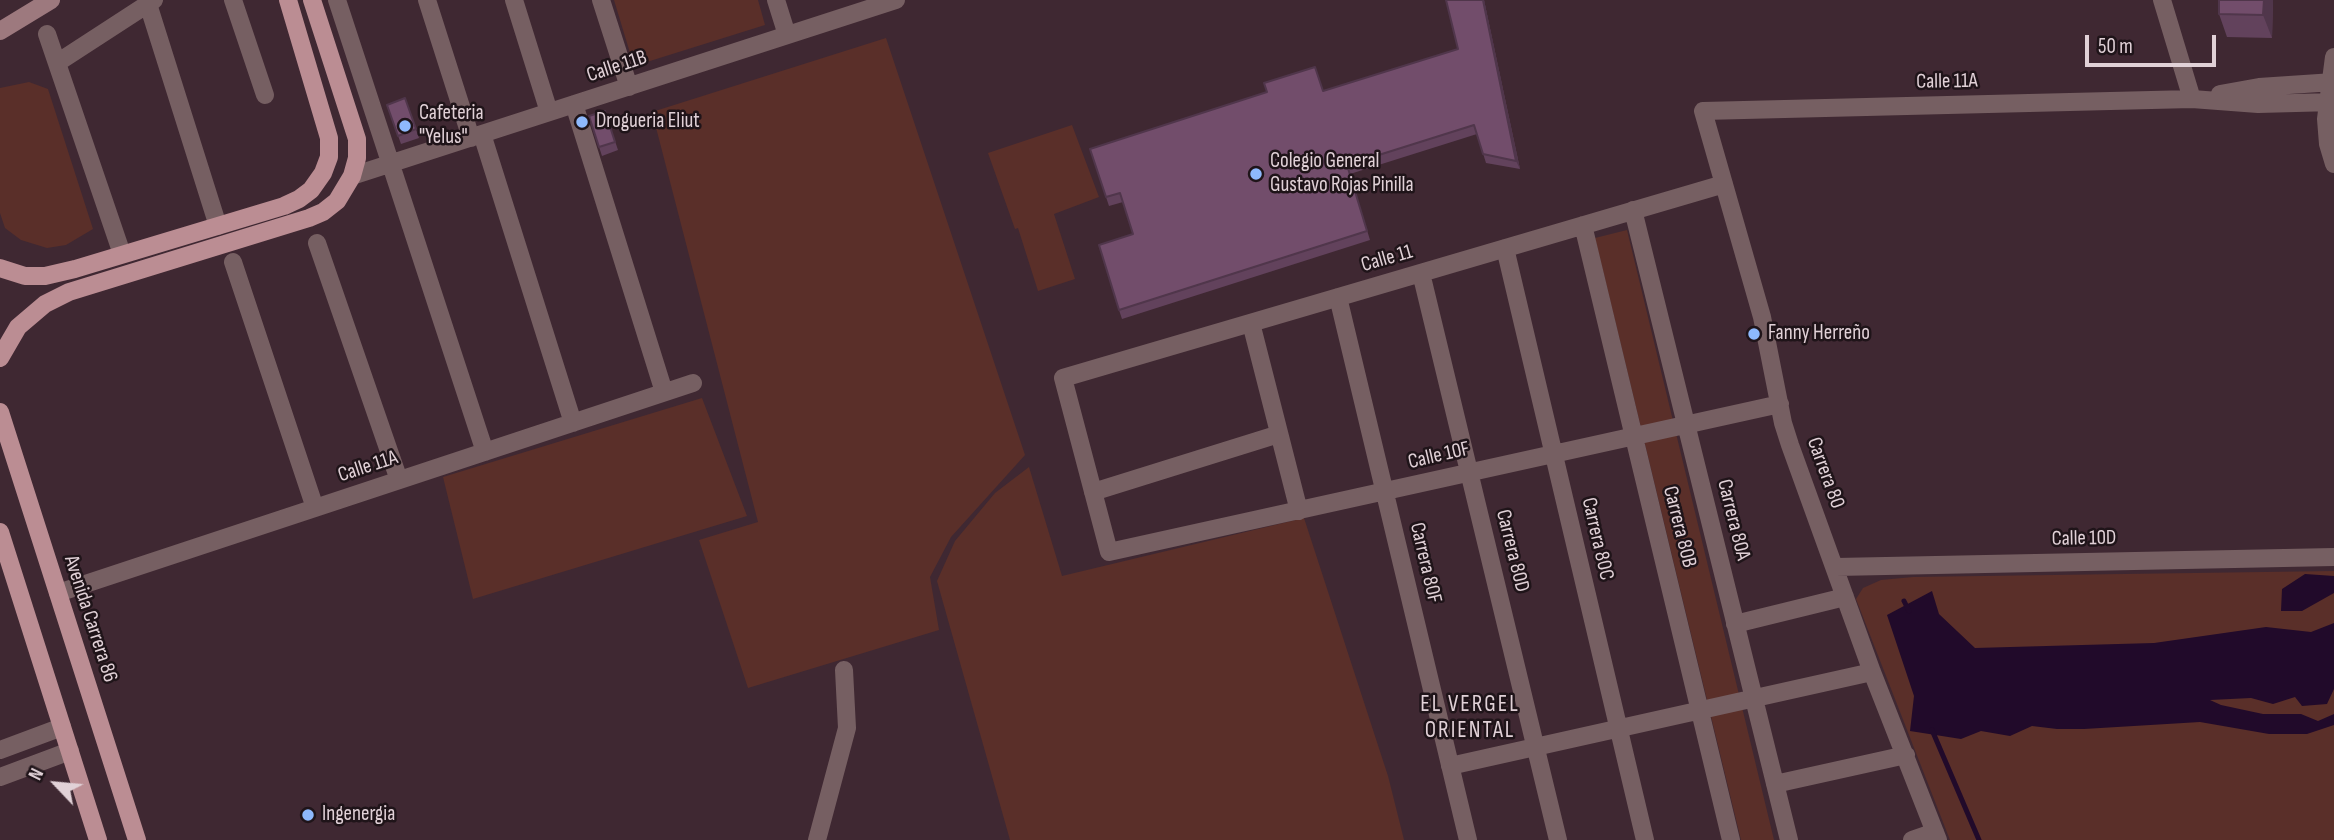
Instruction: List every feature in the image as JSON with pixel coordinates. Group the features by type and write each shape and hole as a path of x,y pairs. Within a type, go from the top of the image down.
{"main road":[{"path":"0,31 51,0"},
{"path":"0,268 25,276 46,276 218,226 299,199 311,190 323,173 329,157 329,138 288,0"},
{"path":"0,359 18,327 45,304 69,292 309,218 337,201 352,176 357,158 357,139 312,0"},
{"name":"Avenida Carrera 86","path":"0,412 137,840"},
{"path":"0,532 98,840"}],"street":[{"path":"233,0 265,95"},
{"path":"337,0 485,452"},
{"path":"427,0 477,136 573,422"},
{"path":"514,0 549,113"},
{"path":"601,0 629,87"},
{"path":"776,0 787,35"},
{"name":"Calle 11B","path":"352,176 787,35 869,4 896,0"},
{"path":"2162,0 2193,99"},
{"path":"57,63 151,2 218,226"},
{"path":"47,34 122,254"},
{"path":"2334,57 2326,132 2334,164"},
{"name":"Calle 11A","path":"2193,99 2259,88 2332,82"},
{"name":"Calle 11A","path":"1703,111 2193,99 2258,104 2331,103"},
{"path":"574,104 664,392"},
{"name":"Carrera 80","path":"1703,111 1762,317 1790,445 1872,672 1937,836"},
{"name":"Calle 11","path":"1093,492 1063,378 1724,184"},
{"name":"Carrera 80A","path":"1633,210 1789,840"},
{"name":"Carrera 80B","path":"1583,225 1731,840"},
{"path":"317,243 399,480"},
{"name":"Carrera 80C","path":"1505,248 1646,840"},
{"path":"233,262 315,508"},
{"name":"Carrera 80D","path":"1421,273 1558,840"},
{"name":"Carrera 80F","path":"1338,297 1468,840"},
{"path":"1251,323 1299,510"},
{"name":"Calle 11A","path":"58,593 693,383"},
{"name":"Calle 10F","path":"1093,492 1109,552 1780,404"},
{"path":"1093,492 1279,434"},
{"name":"Calle 10D","path":"1836,567 2334,557"},
{"path":"1735,624 1845,597"},
{"path":"817,840 847,728 844,670"},
{"path":"1450,766 1872,672"},
{"path":"0,750 62,727"},
{"path":"0,777 70,751"},
{"path":"1775,784 1906,755"},
{"path":"1912,840 1937,836"}],"shaded area":[{"path":"614,0 758,0 765,25 634,66"},
{"path":"886,38 1025,455 951,537 930,577 939,630 748,688 699,540 758,522 652,112"},
{"path":"29,82 48,89 93,229 66,245 47,248 21,240 5,228 0,213 0,88"},
{"path":"1072,125 1099,197 1054,214 1075,279 1038,291 1018,228 1015,229 988,153"},
{"path":"1627,230 1774,840 1741,840 1595,238"},
{"path":"702,398 747,516 473,599 443,477"},
{"path":"1029,467 1062,576 1304,518 1388,776 1404,840 1010,840 937,581 955,541 995,493"},
{"path":"2334,571 2334,840 1950,840 1856,599 1863,588 1881,580 1913,577"},
{"path":"2305,574 2334,576 2334,593 2302,611 2281,611 2282,589"},
{"path":"1932,591 1939,614 1975,648 2154,643 2266,627 2311,632 2334,623 2334,689 2327,704 2302,706 2295,697 2273,704 2251,698 2210,700 2263,714 2301,714 2318,721 2334,714 2334,725 2307,734 2269,734 2200,722 2084,729 2032,726 2010,736 1981,731 1961,739 1910,731 1914,696 1887,615"}],"building":[{"path":"1446,0 1483,0 1516,161 1483,154 1474,125 1347,165 1367,231 1119,310 1099,245 1133,234 1120,193 1106,197 1090,149 1267,92 1264,83 1315,67 1323,91 1458,49"},
{"path":"2219,0 2264,0 2263,15 2219,14"},
{"name":"Cafeteria \"Yelus\"","path":"405,98 416,129 398,136 387,105"},
{"path":"605,111 615,142 599,147 589,116"}],"waterway":[{"path":"1904,601 1909,611"},
{"path":"1932,730 1979,840"}],"place":[{"name":"Drogueria Eliut","path":"582,122"},
{"name":"Cafeteria \"Yelus\"","path":"405,126"},
{"name":"Colegio General Gustavo Rojas Pinilla","path":"1256,174"},
{"name":"Fanny Herreño","path":"1754,334"},
{"name":"Ingenergia","path":"308,815"}],"district":[{"name":"EL VERGEL ORIENTAL","path":"1470,718"}]}
